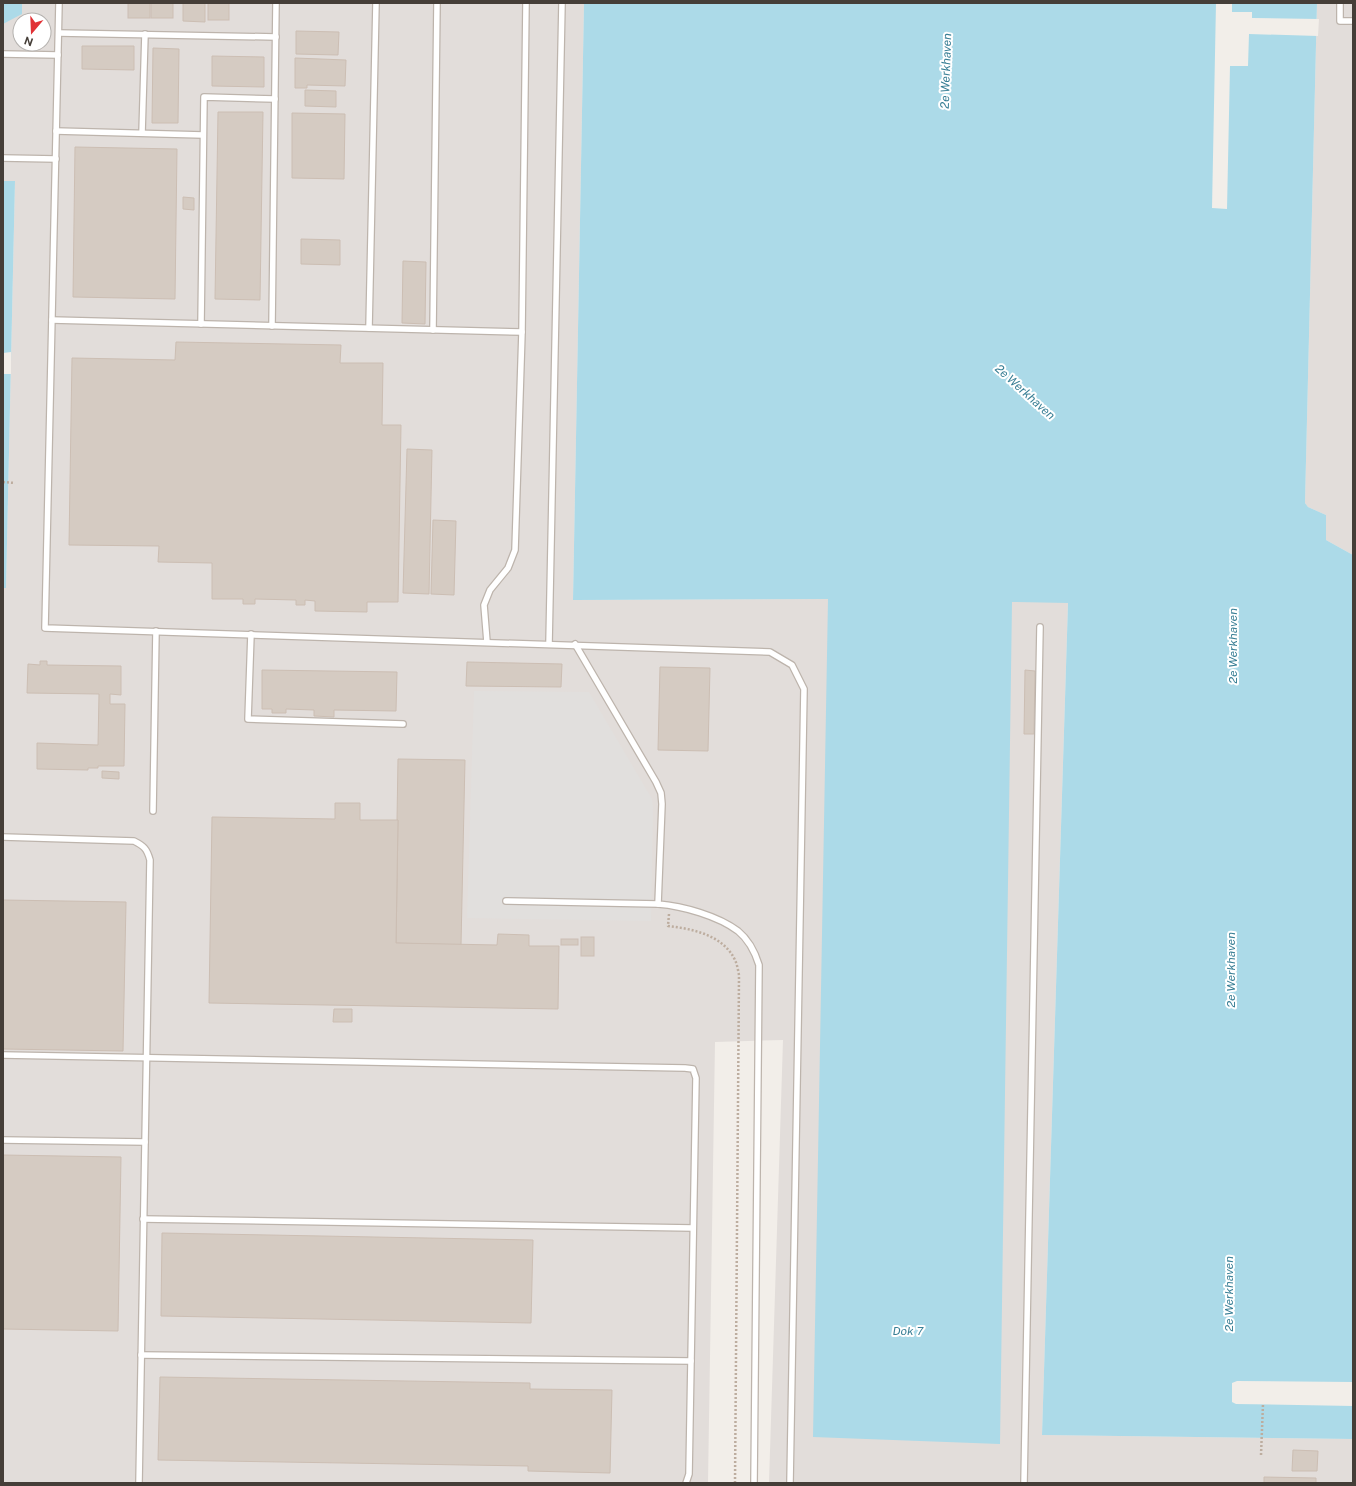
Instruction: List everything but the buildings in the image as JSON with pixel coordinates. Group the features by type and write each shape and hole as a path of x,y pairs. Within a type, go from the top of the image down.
{"lane":[{"path":"60,3 44,628 575,644 770,652 792,665 804,689 790,1483"},
{"path":"272,326 276,3"},
{"path":"369,328 376,3"},
{"path":"433,330 437,3"},
{"path":"487,642 484,604 490,590 508,568 515,550 522,332 526,3"},
{"path":"549,644 562,3"},
{"path":"1340,3 1340,21 1353,21"},
{"path":"59,33 276,37"},
{"path":"142,133 145,34"},
{"path":"3,54 58,55"},
{"path":"201,324 204,97 275,99"},
{"path":"56,131 204,135"},
{"path":"3,158 56,159"},
{"path":"52,320 522,332"},
{"path":"1024,1483 1040,627"},
{"path":"153,811 156,631"},
{"path":"250,634 248,719 403,724"},
{"path":"575,644 652,775 661,793 662,804 658,904"},
{"path":"3,838 134,841 142,845 150,860 139,1483"},
{"path":"506,901 670,905 709,917 738,931 748,942 755,954 759,965 754,1483"},
{"path":"3,1055 693,1069 696,1078 689,1474 686,1483"},
{"path":"3,1140 145,1142"},
{"path":"143,1219 693,1228"},
{"path":"141,1355 691,1361"}],"path":[{"path":"3,482 15,483"},
{"path":"670,905 668,926 693,930 712,937 725,947 735,959 739,975 735,1483"},
{"path":"1261,1455 1264,1404"}],"shaded area":[{"path":"3,3 584,3 573,600 828,599 1068,602 1042,1435 1353,1439 1353,1483 769,1483 783,1040 715,1042 708,1483 3,1483 3,588 6,588 15,181 3,181"},
{"path":"1317,3 1353,3 1353,555 1326,540 1326,515 1308,507 1305,503"},
{"path":"474,691 589,692 652,799 651,921 467,918"}],"water":[{"path":"3,3 22,3 22,12 12,12 12,19 3,24"},
{"path":"584,3 1317,3 1305,503 1308,507 1326,515 1326,540 1353,555 1353,1439 1042,1435 1068,603 1012,602 1000,1444 813,1437 828,599 573,600"},
{"path":"3,181 15,181 6,588 3,588"}],"pier":[{"path":"1216,3 1232,3 1232,12 1252,12 1252,18 1319,19 1318,36 1249,34 1248,66 1230,66 1227,209 1212,208"},
{"path":"11,352 11,374 3,374 3,353"},
{"path":"1237,1381 1353,1382 1353,1406 1236,1404 1232,1402 1232,1383"}],"water label":[{"name":"2e Werkhaven","path":"946,71"},
{"name":"2e Werkhaven","path":"1025,392"},
{"name":"2e Werkhaven","path":"1233,646"},
{"name":"2e Werkhaven","path":"1231,970"},
{"name":"2e Werkhaven","path":"1229,1294"},
{"name":"Dok 7","path":"908,1331"}]}
